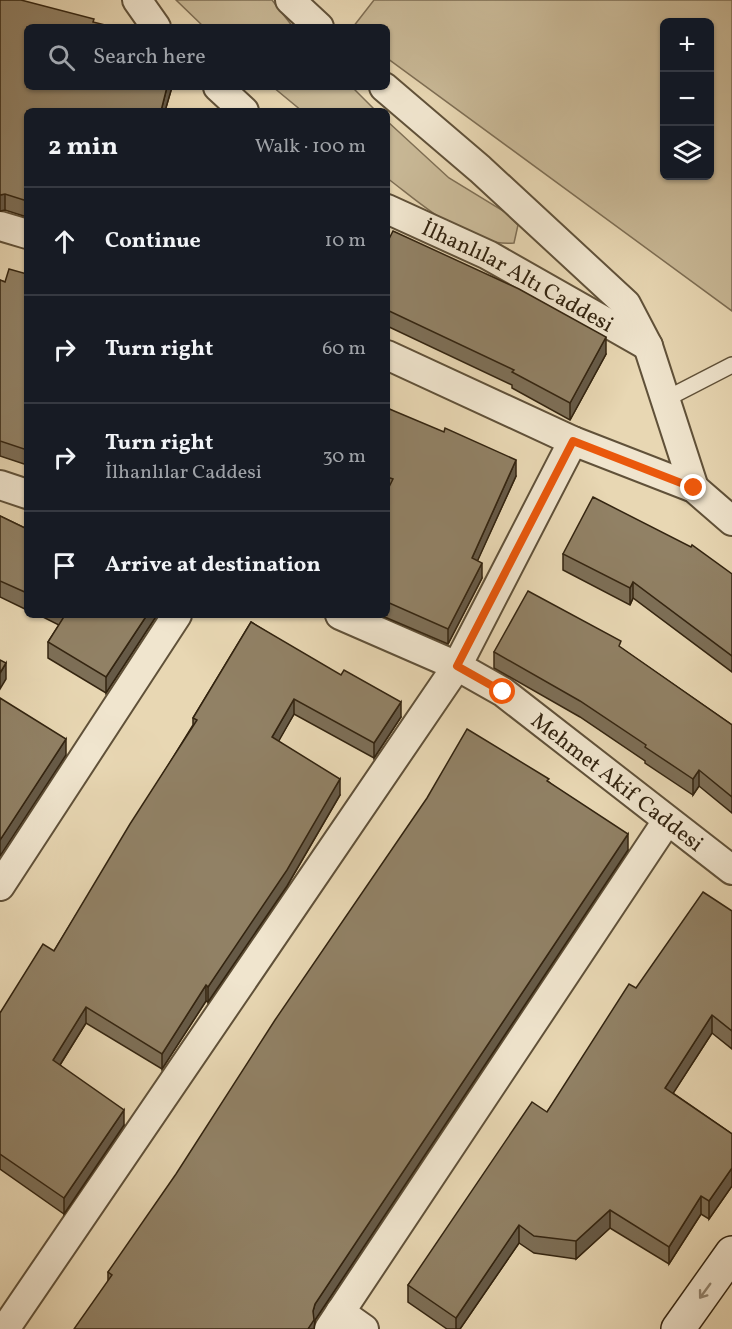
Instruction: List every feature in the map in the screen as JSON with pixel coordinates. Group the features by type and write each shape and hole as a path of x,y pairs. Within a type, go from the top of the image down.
{"street":[{"path":"137,0 154,24"},
{"path":"290,0 316,24"},
{"path":"221,90 241,108"},
{"path":"388,90 480,168 626,304 648,346 694,488"},
{"name":"İlhanlılar Altı Caddesi","path":"390,209 488,255 648,346"},
{"path":"0,226 24,233"},
{"path":"390,356 573,441 694,488 732,521"},
{"path":"5,1329 457,666 573,441"},
{"path":"0,485 24,493"},
{"path":"0,886 175,618"},
{"name":"Mehmet Akif Caddesi","path":"347,618 457,666 503,692 732,870"},
{"path":"364,1329 335,1320 667,821"},
{"path":"678,1329 732,1253"}],"lane":[{"path":"666,399 732,365"}],"shaded area":[{"path":"176,0 272,0 291,24 201,24"},
{"path":"374,0 732,0 732,311 390,60 390,24 355,24"},
{"path":"277,90 355,90 373,108 298,108"},
{"path":"390,124 449,178 505,212 518,225 514,243 479,238 446,222 390,180"}],"building":[{"path":"0,0 21,0 94,19 93,22 101,24 24,24 24,90 166,90 162,108 24,108 24,200 5,194 0,195"},
{"path":"393,231 519,289 606,337 570,403 512,372 514,370 390,311 390,237"},
{"path":"9,269 24,273 24,449 0,441 0,280 5,282"},
{"path":"390,409 444,432 445,428 516,460 472,558 482,563 448,629 390,603 390,485 393,479 390,478"},
{"path":"593,497 691,547 692,545 732,574 732,656 633,582 630,588 563,554"},
{"path":"0,516 24,528 24,592 0,581"},
{"path":"528,591 621,641 619,646 732,725 732,797 699,770 693,779 580,701 494,652"},
{"path":"63,618 145,618 106,677 48,642"},
{"path":"251,622 341,675 344,670 401,702 374,743 294,699 272,737 340,779 287,870 208,987 206,985 162,1054 86,1007 53,1060 124,1110 64,1198 0,1154 0,1013 43,944 54,951 130,824 197,720 193,718"},
{"path":"0,660 6,663 0,673"},
{"path":"0,698 66,739 0,840"},
{"path":"467,729 549,779 547,781 628,834 315,1304 314,1320 308,1329 74,1329 112,1275 108,1272 176,1174 275,1020 427,798"},
{"path":"703,892 732,911 732,1031 712,1015 665,1088 732,1134 732,1168 709,1201 701,1196 669,1247 610,1210 576,1241 534,1236 519,1225 456,1318 408,1285 532,1102 547,1112 629,984 636,988"}],"route":[{"path":"503,692 457,666 573,441 694,488"}]}
